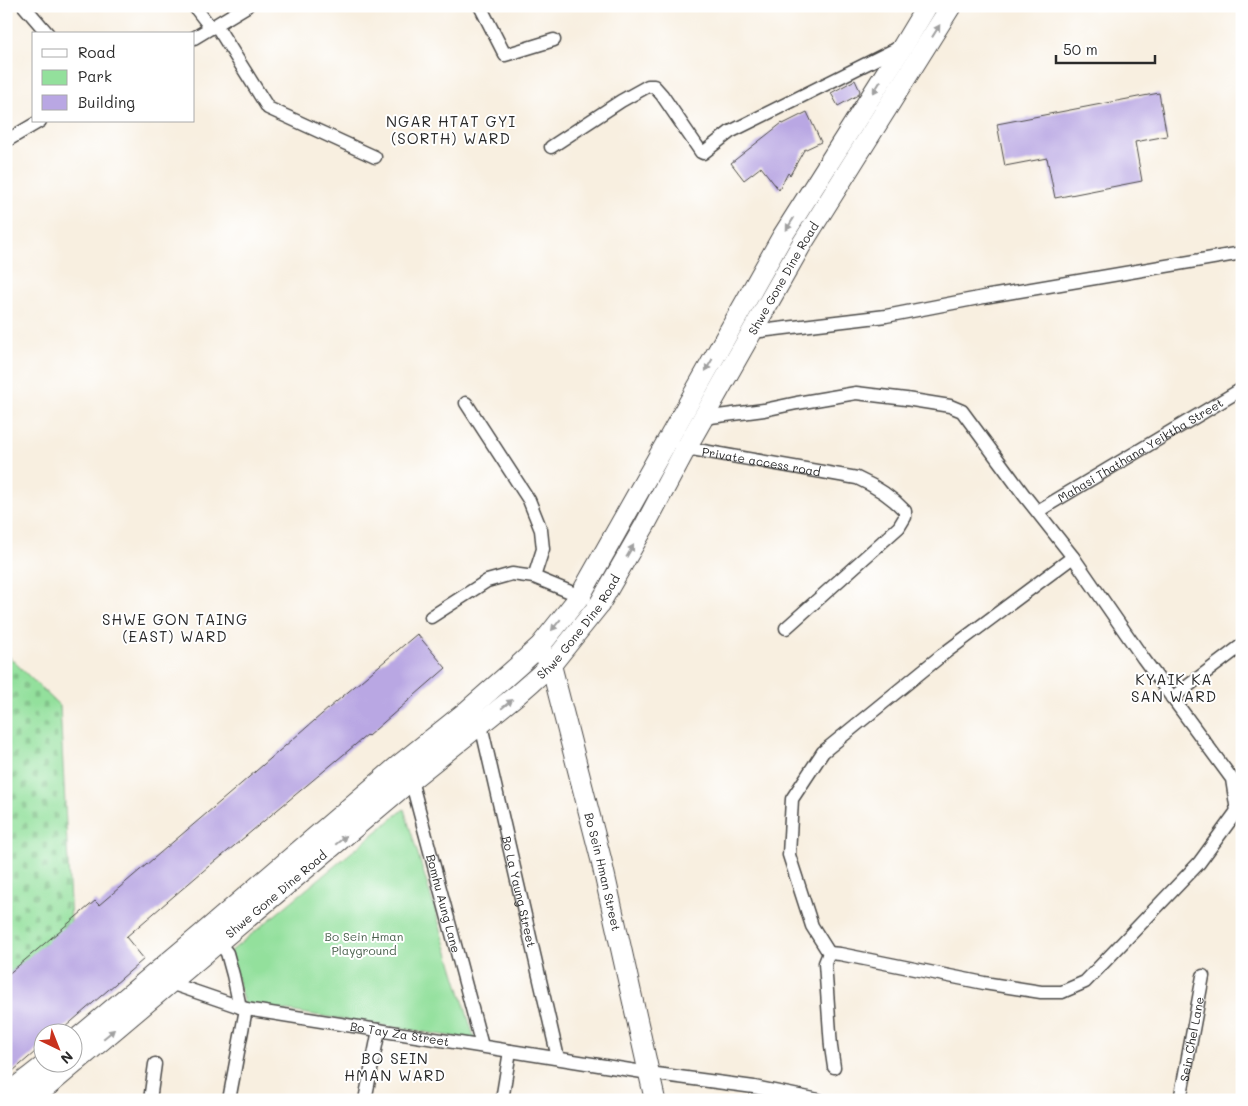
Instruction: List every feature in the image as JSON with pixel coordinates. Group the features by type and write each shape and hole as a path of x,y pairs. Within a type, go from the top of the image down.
{"main road":[{"name":"Shwe Gone Dine Road","path":"32,1100 164,977 405,773 468,710 540,646 580,596 782,237 927,6"},
{"name":"Shwe Gone Dine Road","path":"405,773 481,725 518,694 551,665 599,605 800,248 952,6"},
{"path":"684,409 703,418"},
{"name":"Bo Sein Hman Street","path":"540,646 551,665 601,858 655,1100"},
{"name":"Shwe Gone Dine Road","path":"82,1036 164,977"},
{"path":"7,1093 33,1074"}],"street":[{"path":"24,6 46,32"},
{"path":"194,6 214,27 268,108 375,157"},
{"path":"195,37 247,6"},
{"path":"480,6 505,56 554,40"},
{"path":"551,147 621,101 648,86 654,86 703,153 730,132 903,46"},
{"path":"6,141 38,122"},
{"path":"752,332 886,316 984,297 1242,254"},
{"name":"Mahasi Thathana Yeiktha Street","path":"1038,512 1242,389"},
{"path":"703,418 764,410 797,402 856,393 950,406 962,411 1024,496 1073,557 1172,698 1237,779 1240,810 1199,863 1085,982 1062,992 1041,992 984,983 829,953"},
{"path":"466,403 529,500 541,530 543,549 534,577"},
{"name":"Private access road","path":"667,440 686,448 858,478 874,486 905,510 905,517 893,533 786,628"},
{"path":"829,953 812,926 789,855 792,799 823,752 942,655 1073,557"},
{"path":"431,617 487,581 512,574 534,577 599,605"},
{"path":"1172,698 1242,645"},
{"name":"Bo La Yaung Street","path":"481,725 558,1058"},
{"name":"Bomhu Aung Lane","path":"405,773 482,1046"},
{"path":"213,935 227,954 243,1008 228,1100"},
{"path":"829,953 825,963 834,1067"},
{"name":"Sein Chel Lane","path":"1180,1100 1203,976"},
{"name":"Bo Tay Za Street","path":"164,977 243,1008 510,1051 754,1087 819,1100"},
{"path":"365,1100 379,1030"},
{"path":"502,1100 510,1051"},
{"path":"150,1100 155,1064"}],"green space":[{"path":"6,654 60,706 71,923 6,976"},
{"name":"Bo Sein Hman Playground","path":"404,809 475,1040 244,1004 230,952"}],"building":[{"path":"855,80 860,91 858,95 838,106 831,93"},
{"path":"1159,93 1167,136 1135,142 1142,181 1055,198 1047,158 1005,166 997,124"},
{"path":"807,112 821,142 804,150 779,190 761,167 744,180 731,163 782,123"},
{"path":"417,634 446,668 368,736 216,860 126,937 144,959 69,1024 32,1024 32,1055 6,1077 6,976 95,901 99,905"}],"district":[{"name":"NGAR HTAT GYI (SORTH) WARD","path":"451,130"},
{"name":"SHWE GON TAING (EAST) WARD","path":"175,628"},
{"name":"KYAIK KA SAN WARD","path":"1174,688"},
{"name":"BO SEIN HMAN WARD","path":"395,1066"}]}
